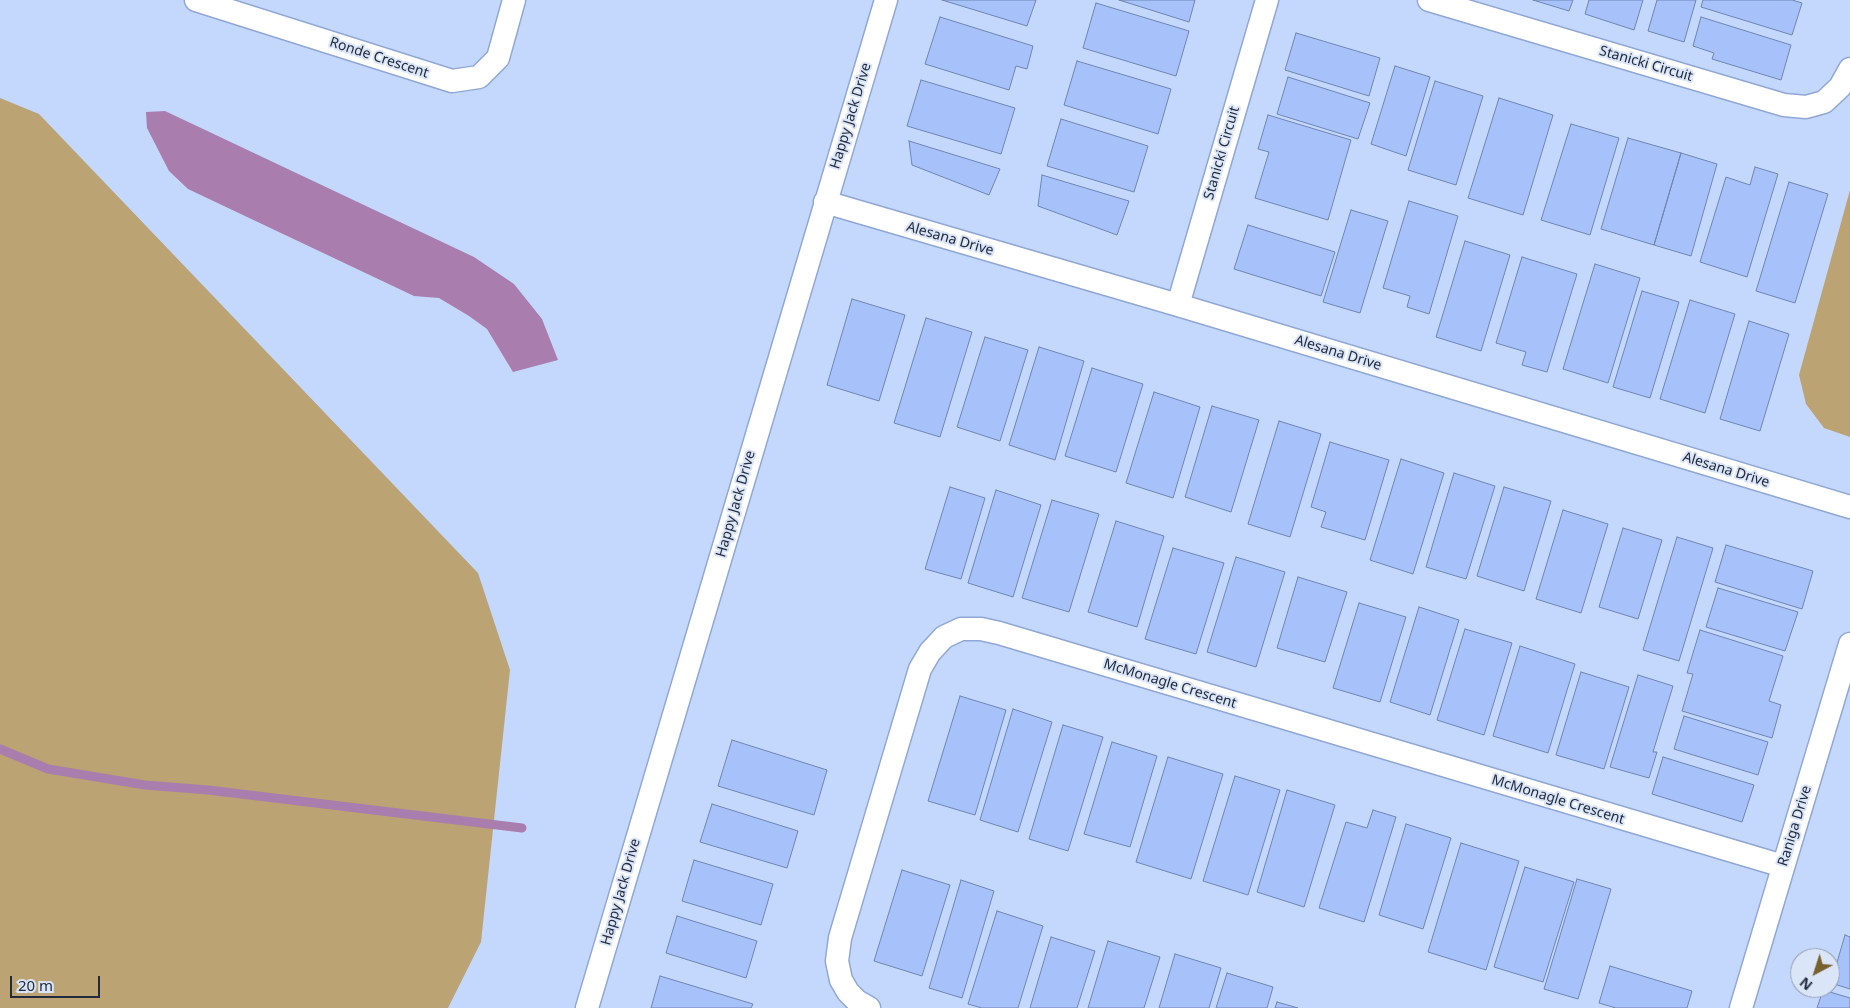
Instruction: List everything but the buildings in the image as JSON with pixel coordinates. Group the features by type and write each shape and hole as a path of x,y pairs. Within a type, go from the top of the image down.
{"street":[{"name":"Ronde Crescent","path":"196,0 452,81 479,77 498,58 514,0"},
{"name":"Happy Jack Drive","path":"587,1008 886,0"},
{"name":"Stanicki Circuit","path":"1178,306 1267,0"},
{"name":"Stanicki Circuit","path":"1429,0 1784,105 1806,107 1824,102 1840,86 1850,69"},
{"name":"Alesana Drive","path":"825,202 1850,507"},
{"name":"McMonagle Crescent","path":"869,1008 856,1001 841,980 837,961 840,938 920,669 930,652 944,637 960,629 981,629 999,633 1783,866"},
{"name":"Raniga Drive","path":"1741,1008 1850,644"}],"shaded area":[{"path":"0,98 39,114 478,573 510,670 481,942 448,1008 0,1008"},
{"path":"165,111 474,257 514,284 542,319 558,360 513,372 487,329 439,298 414,296 188,189 169,171 147,128 146,112"},
{"path":"1850,190 1850,437 1824,428 1806,404 1799,375"}],"waterway":[{"path":"0,749 48,769 145,785 208,790 522,828"}]}
